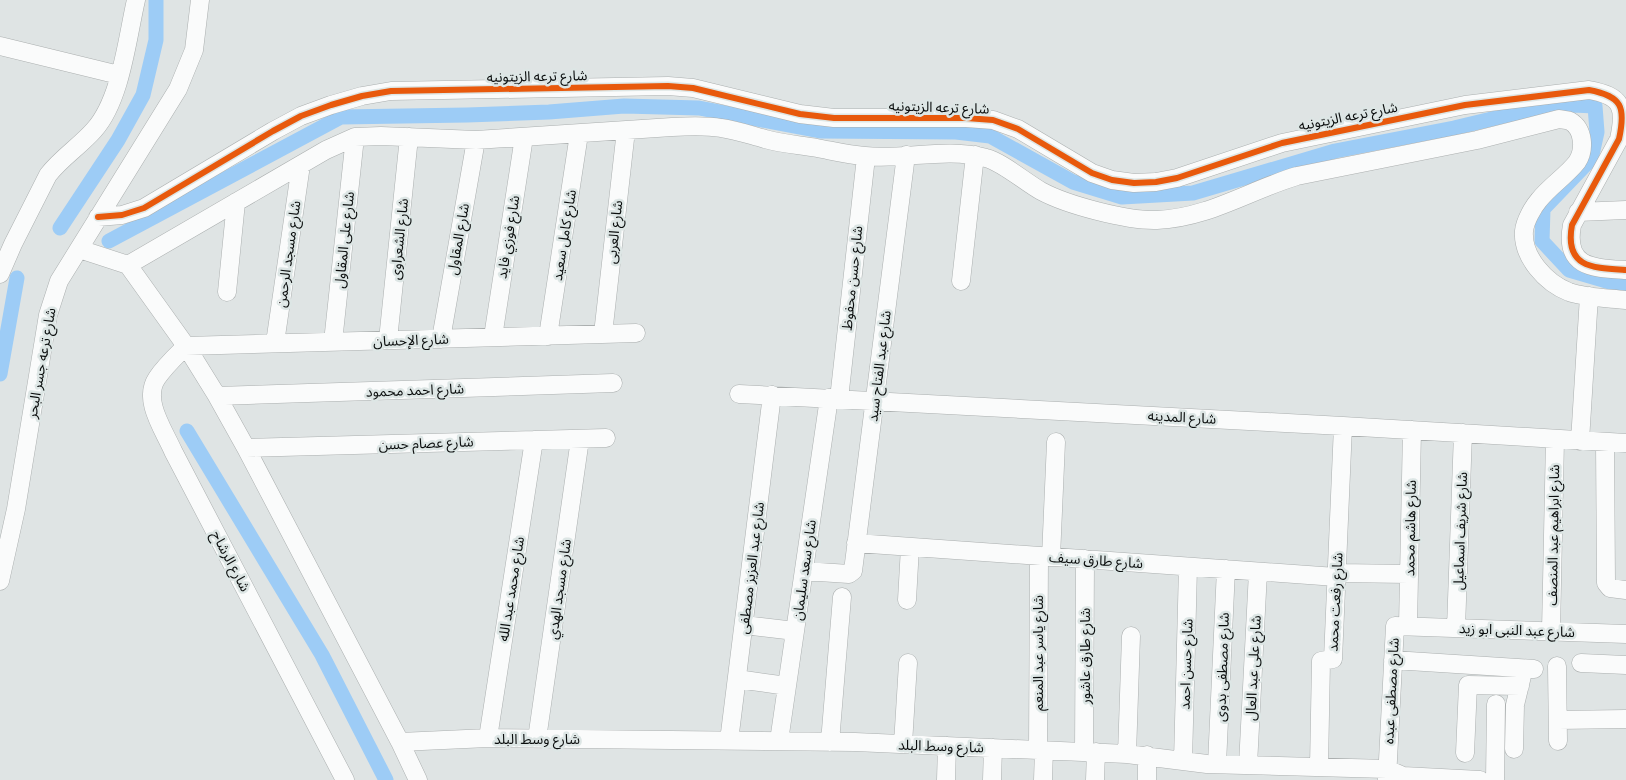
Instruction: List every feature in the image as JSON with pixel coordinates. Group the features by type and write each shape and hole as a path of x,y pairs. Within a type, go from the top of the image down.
{"street":[{"path":"0,274 12,244 48,176 55,167 94,131 106,114 115,95 136,0"},
{"name":"شارع ترعه جسر البحر","path":"0,581 16,510 48,315 59,281 178,89 194,50 200,0"},
{"path":"0,46 119,76"},
{"name":"شارع ترعه الزيتونيه","path":"98,217 122,215 144,208 273,131 302,116 362,96 391,91 668,86 693,88 800,114 834,118 966,118 993,120 1018,129 1092,173 1112,180 1134,183 1156,182 1177,178 1282,142 1465,106 1589,90 1599,92 1624,105 1623,125 1620,139 1572,225 1570,237 1572,250 1580,261 1591,267 1626,270"},
{"path":"128,265 326,150 355,137 381,136 476,140 696,126 720,127 766,139 866,156 953,152 976,155 989,159 1042,192 1072,203 1129,218 1157,220 1185,217 1212,210 1271,184 1297,176 1477,140 1559,120 1570,121 1578,129 1582,139 1582,151 1577,161 1539,199 1524,230 1526,248 1536,266 1551,281 1569,291 1589,296 1626,300"},
{"name":"شارع العربى","path":"603,334 626,130"},
{"name":"شارع كامل سعيد","path":"548,336 579,134"},
{"name":"شارع على المقاول","path":"333,342 355,137"},
{"name":"شارع الشعراوى","path":"388,340 409,137"},
{"name":"شارع فوزي فايد","path":"493,337 524,137"},
{"name":"شارع المقاول","path":"441,339 476,140"},
{"name":"شارع عبد الفتاح سيد","path":"804,571 849,574 853,571 906,155"},
{"path":"961,281 976,155"},
{"name":"شارع حسن محفوظ","path":"834,398 866,156"},
{"name":"شارع مسجد الرحمن","path":"275,343 300,165"},
{"path":"228,292 236,202"},
{"path":"1578,212 1626,210"},
{"path":"79,249 128,265 186,346 218,396 400,742 418,780"},
{"path":"1580,441 1589,296"},
{"name":"شارع الإحسان","path":"186,346 636,333"},
{"name":"شارع الرشاح","path":"186,346 156,380 151,392 156,414 173,451 345,780"},
{"name":"شارع احمد محمود","path":"218,396 613,383"},
{"name":"شارع المدينه","path":"739,394 1626,443"},
{"name":"شارع عبد العزيز مصطفى","path":"729,741 772,395"},
{"name":"شارع سعد سليمان","path":"779,741 804,571 834,398"},
{"name":"شارع رفعت محمد","path":"1315,772 1321,661 1333,660 1343,426"},
{"name":"شارع هاشم محمد","path":"1408,626 1412,430"},
{"name":"شارع شريف اسماعيل","path":"1456,628 1464,433"},
{"name":"شارع عصام حسن","path":"246,448 606,438"},
{"name":"شارع مسجد الهدي","path":"537,738 580,439"},
{"name":"شارع ابراهيم عبد المنصف","path":"1551,631 1556,439"},
{"name":"شارع محمد عبد الله","path":"488,738 534,440"},
{"name":"شارع ياسر عبد المنعم","path":"1043,780 1041,750 1045,556 1056,442"},
{"path":"1606,442 1606,583 1610,588 1626,590"},
{"name":"شارع طارق سيف","path":"856,543 1258,572 1336,575 1409,574"},
{"path":"906,600 910,547"},
{"name":"شارع طارق عاشور","path":"1085,559 1090,752 1095,780"},
{"name":"شارع حسن احمد","path":"1183,761 1188,567"},
{"name":"شارع مصطفى بدوى","path":"1210,769 1226,569"},
{"name":"شارع على عبد العال","path":"1255,770 1258,572"},
{"path":"830,742 842,597"},
{"path":"744,625 795,631"},
{"name":"شارع مصطفى عبده","path":"1387,775 1395,627 1397,625 1408,626"},
{"name":"شارع عبد النبى ابو زيد","path":"1408,626 1626,634"},
{"path":"1127,754 1131,636"},
{"path":"1393,660 1529,668 1520,686 1515,705 1514,749"},
{"path":"903,744 908,663"},
{"path":"1581,663 1626,665"},
{"path":"1557,666 1558,742"},
{"path":"737,679 787,686"},
{"path":"1465,753 1468,685 1520,686"},
{"path":"1494,780 1496,704"},
{"path":"1558,720 1626,719"},
{"name":"شارع وسط البلد","path":"400,742 537,738 903,744 1147,755 1183,761 1210,769 1480,780"},
{"path":"946,780 947,746"},
{"path":"992,780 993,748"},
{"path":"1147,755 1147,780"}],"waterway":[{"path":"60,228 118,140 143,95 156,40 156,0"},
{"path":"109,241 341,117 549,112 624,106 699,108 820,131 956,132 990,136 1073,182 1122,197 1193,193 1335,151 1454,128 1525,111 1573,105 1595,106 1597,132 1591,159 1543,209 1542,241 1569,270 1610,282 1626,284"},
{"path":"0,374 17,278"},
{"path":"187,431 322,655 386,780"}],"cycle path":[{"path":"98,217 122,215 144,208 301,116 362,96 391,91 668,86 693,88 800,114 834,118 966,118 993,120 1018,129 1092,173 1112,180 1134,183 1156,182 1177,178 1282,143 1465,105 1589,90 1609,96 1615,100 1619,105 1622,119 1619,139 1572,225 1572,250 1577,258 1592,266 1626,270"}]}
